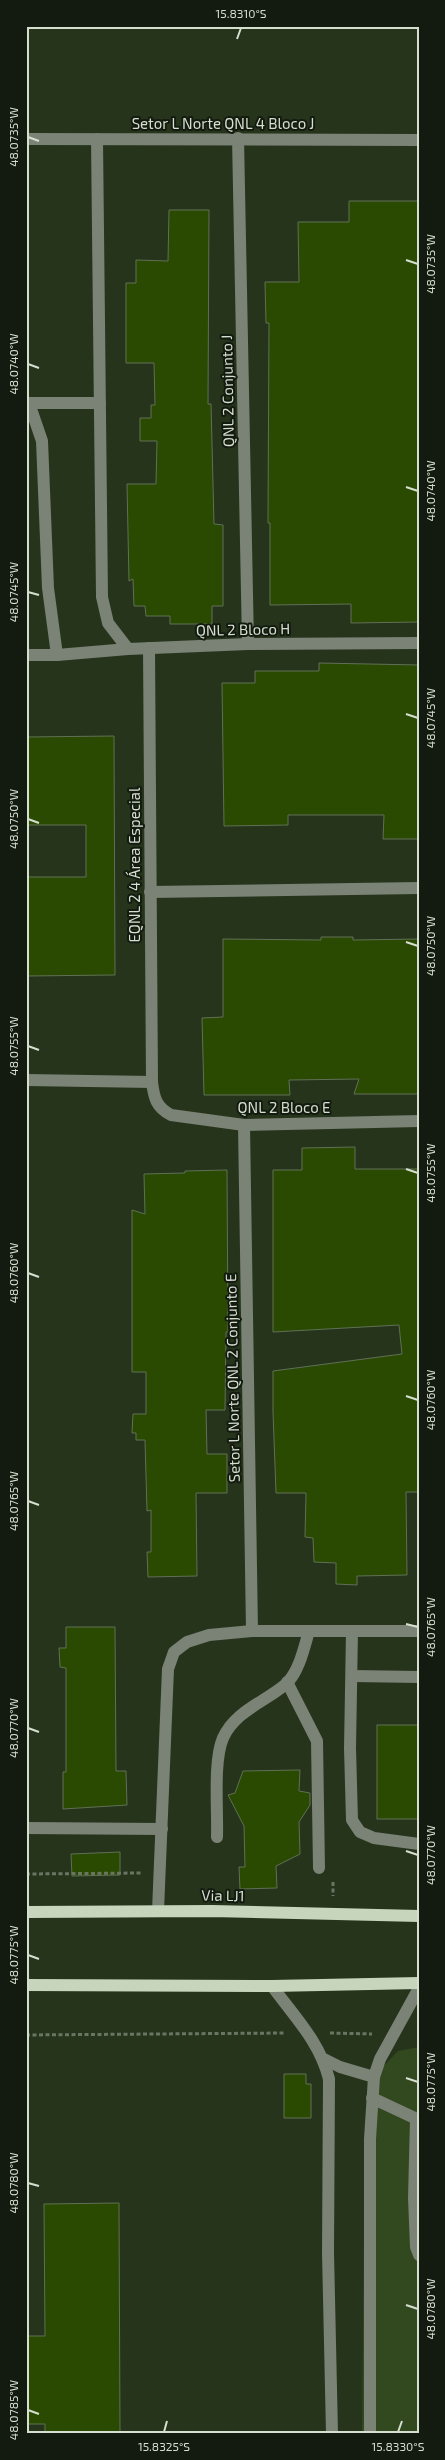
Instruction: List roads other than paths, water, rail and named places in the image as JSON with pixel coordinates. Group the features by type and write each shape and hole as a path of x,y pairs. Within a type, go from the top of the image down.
{"main road":[{"name":"Via LJ1","path":"26,1912 158,1911 419,1916"},
{"path":"26,1985 272,1986 419,1983"}],"street":[{"name":"Setor L Norte QNL 4 Bloco J","path":"26,139 238,138 419,140"},
{"name":"QNL 2 Conjunto J","path":"238,138 248,644"},
{"path":"97,139 102,597 108,623 128,649"},
{"path":"57,655 48,588 42,441 28,403 100,403"},
{"name":"QNL 2 Bloco H","path":"128,649 248,644 419,643"},
{"name":"EQNL 2 4 Área Especial","path":"149,648 152,1082 155,1102"},
{"path":"26,655 57,655 128,649"},
{"path":"150,892 419,888"},
{"path":"26,1080 152,1082"},
{"name":"QNL 2 Bloco E","path":"155,1102 162,1110 171,1115 244,1125 419,1121"},
{"name":"Setor L Norte QNL 2 Conjunto E","path":"244,1125 252,1631"},
{"path":"158,1911 168,1668 174,1652 187,1642 209,1635 252,1631 419,1631"},
{"path":"217,1838 218,1760 223,1739 233,1721 288,1682 301,1659 309,1631"},
{"path":"352,1631 350,1748 352,1820 360,1832 374,1838 419,1844"},
{"path":"352,1676 419,1677"},
{"path":"288,1682 317,1741 319,1868"},
{"path":"26,1828 162,1829"},
{"path":"272,1986 308,2033 324,2059 330,2079 328,2252 332,2434"},
{"path":"370,2434 372,2098 374,2076 380,2059 419,1988"},
{"path":"324,2059 340,2067 374,2076"},
{"path":"372,2098 417,2119 414,2198 416,2247 419,2255"}]}
